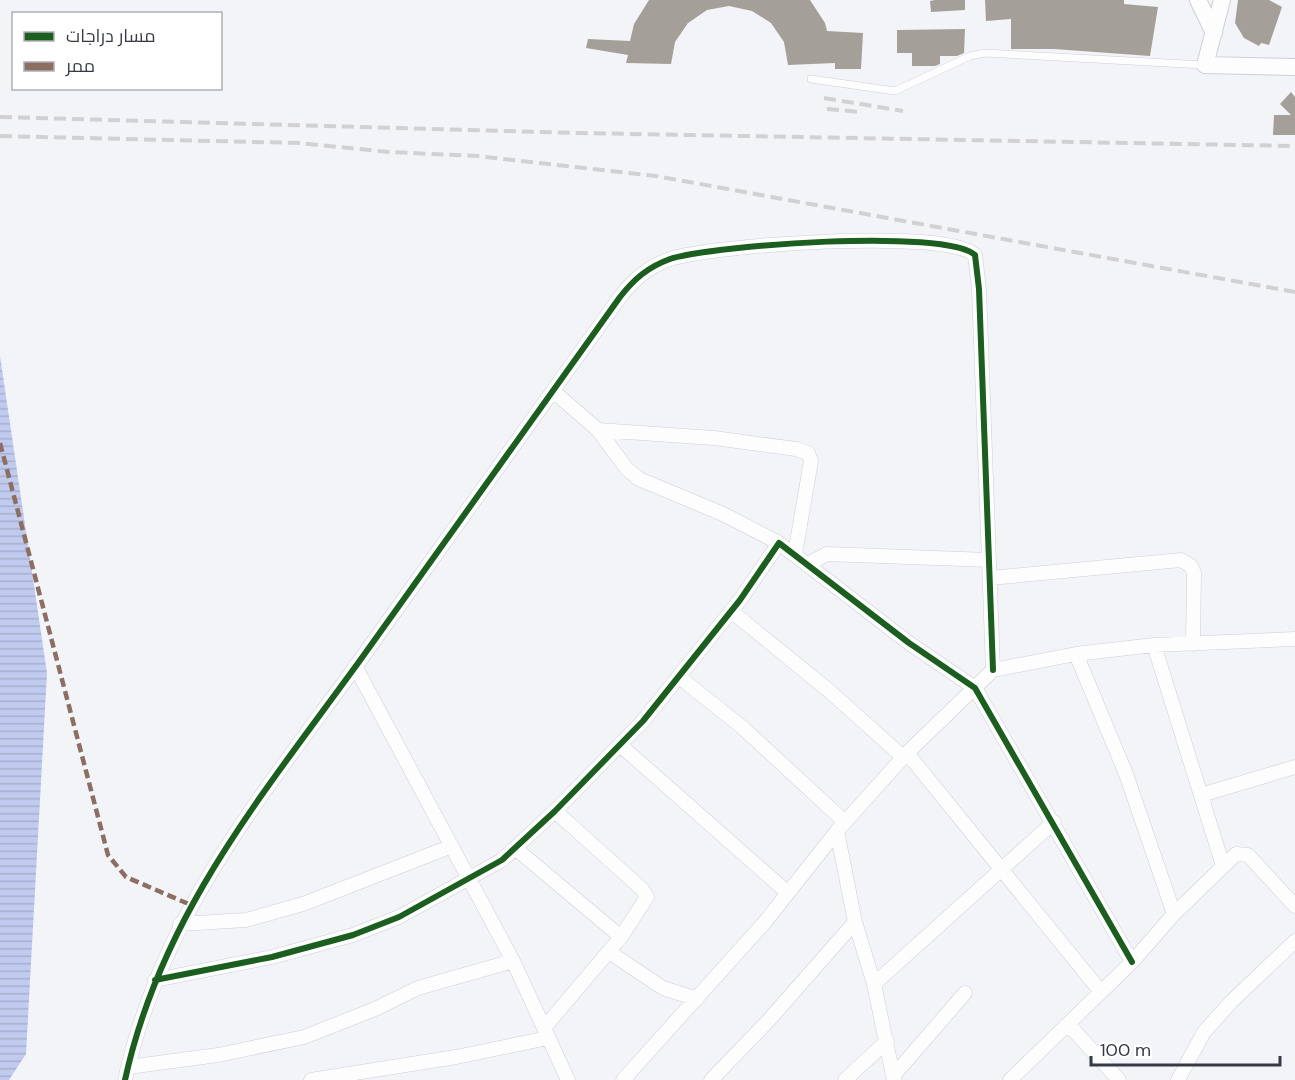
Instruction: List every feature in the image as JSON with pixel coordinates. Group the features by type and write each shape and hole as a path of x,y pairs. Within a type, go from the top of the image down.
{"street":[{"path":"1198,0 1214,33"},
{"path":"1222,0 1205,65 1295,67"},
{"path":"513,961 418,988 375,1009 304,1037 126,1073 155,980 180,924 270,779 356,666 632,282 647,269 693,253 881,239 964,248 975,255 978,266 993,670"},
{"path":"553,391 598,430 627,469 639,478 723,514 779,543 909,643 975,688 1054,822 1132,962"},
{"path":"598,430 714,438 796,448 808,453 811,461 795,554"},
{"path":"155,980 272,957 353,935 399,917 502,860 555,811 643,721 731,611 779,543"},
{"path":"808,564 827,554 989,560"},
{"path":"990,578 1181,560 1191,566 1194,573 1193,644"},
{"path":"731,611 905,755 1101,992"},
{"path":"623,1080 698,999 841,827 905,755 993,670 1076,654 1154,645 1295,639"},
{"path":"1154,645 1223,866"},
{"path":"1076,654 1126,774 1174,914"},
{"path":"356,666 513,961 568,1080"},
{"path":"679,677 742,727 841,827 855,922 873,984 894,1077"},
{"path":"620,744 788,893"},
{"path":"1201,795 1295,767"},
{"path":"310,1080 456,1057 546,1033 646,902 646,894 555,811"},
{"path":"873,984 1002,871 1054,822"},
{"path":"180,924 246,920 303,904 452,846"},
{"path":"515,848 621,937"},
{"path":"1010,1080 1132,962 1174,914 1236,854 1246,854 1295,906"},
{"path":"711,1080 768,1021 855,922"},
{"path":"1178,1080 1204,1032 1232,1001 1295,940"},
{"path":"609,952 663,988 698,999"},
{"path":"894,1077 965,993"},
{"path":"1068,1024 1119,1080"},
{"path":"845,1080 886,1041"}],"lane":[{"path":"811,79 895,91 970,56 984,54 1205,65"}],"water":[{"path":"0,356 47,673 26,1054 9,1080 0,1080"}],"building":[{"path":"649,0 810,0 825,23 827,31 863,33 861,69 835,69 835,63 788,65 784,42 771,23 752,11 729,6 707,10 688,23 675,42 671,64 626,63 628,55 586,48 588,39 630,41 634,24"},
{"path":"965,0 965,10 931,12 930,1"},
{"path":"985,0 1124,0 1124,4 1158,7 1150,56 1054,49 1011,49 1011,19 986,21"},
{"path":"1238,0 1269,0 1282,7 1269,45 1261,43 1259,46 1244,38 1235,23"},
{"path":"965,29 964,53 957,56 940,56 940,64 935,66 912,66 912,53 897,53 897,30"},
{"path":"1291,92 1295,97 1295,135 1273,135 1274,115 1291,115 1280,104"}],"railway":[{"path":"824,98 903,111"},
{"path":"827,109 861,112"},
{"path":"0,117 579,133 1295,146"},
{"path":"0,136 298,143 389,152 477,156 656,176 1295,292"}],"marked path":[{"path":"0,443 108,855 126,877 191,905"}],"cycle path":[{"path":"125,1080 141,1020 163,963 190,909 253,807 620,297 642,274 662,262 694,254 731,249 827,242 921,242 955,247 975,255 979,289 993,670"},
{"path":"155,980 272,957 353,935 399,917 502,860 555,811 643,721 740,600 779,543 909,643 975,688 1132,962"}]}
